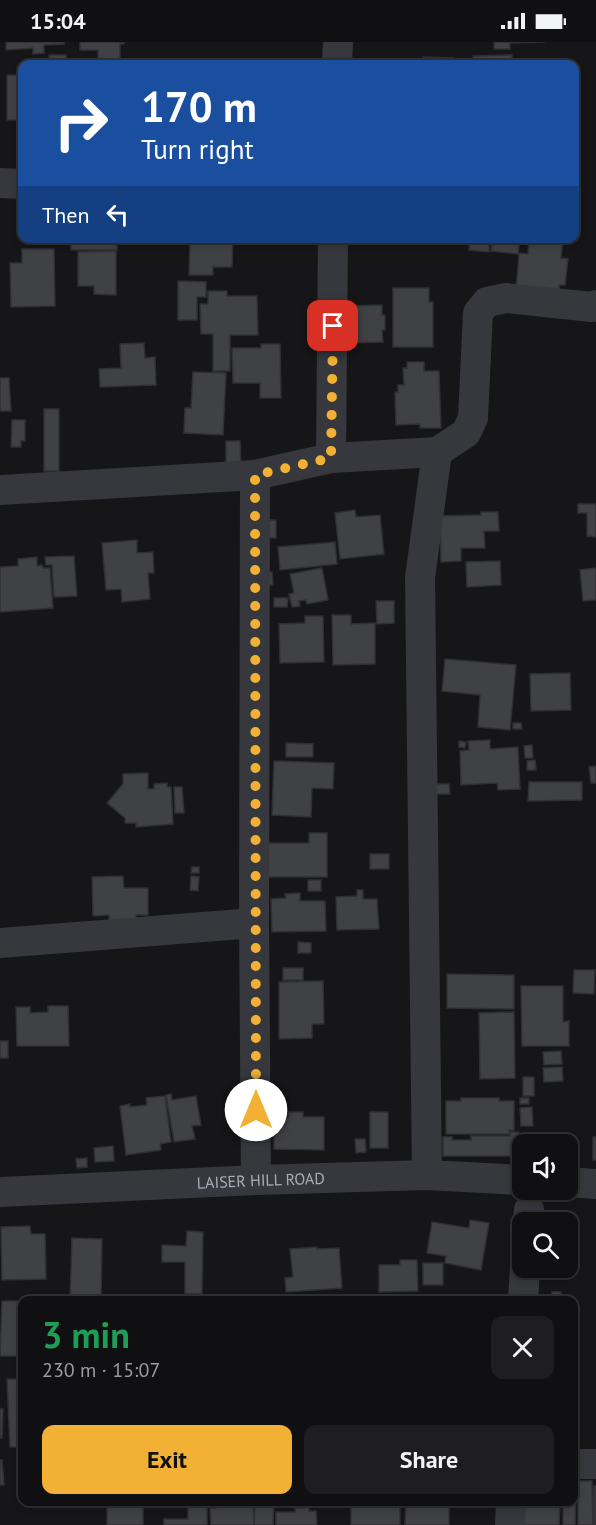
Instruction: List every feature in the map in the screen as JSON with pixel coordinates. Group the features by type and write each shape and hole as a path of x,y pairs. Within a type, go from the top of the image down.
{"street":[{"path":"337,60 338,42"},
{"path":"0,183 18,184"},
{"path":"331,458 333,243"},
{"path":"0,490 255,475 331,458 437,452 466,433 473,418 478,313 487,302 506,298 592,307 596,304"},
{"path":"427,1175 420,578 437,452"},
{"path":"255,475 256,1180"},
{"path":"0,943 254,923"},
{"name":"LAISER HILL ROAD","path":"0,1192 256,1180 427,1175 512,1179"},
{"path":"578,1183 596,1184"},
{"path":"523,1296 524,1278"},
{"path":"578,1464 596,1464"},
{"path":"510,1525 511,1506"}],"building":[{"path":"6,42 64,42 64,44 44,45 44,53 33,54 33,48 6,50"},
{"path":"80,42 124,42 124,44 120,44 120,60 98,59 98,50 80,50"},
{"path":"494,42 545,42 510,43 510,49 494,49"},
{"path":"49,55 66,55 67,60 49,60"},
{"path":"512,55 512,60 474,60 473,56"},
{"path":"423,57 454,58 454,60 423,60"},
{"path":"7,75 18,75 18,120 7,120"},
{"path":"71,243 117,243 117,250 71,250"},
{"path":"190,243 233,243 232,267 213,267 213,275 189,275"},
{"path":"470,243 490,243 489,252 469,250"},
{"path":"492,243 519,243 518,254 491,251"},
{"path":"529,243 563,243 561,258 568,259 565,285 559,285 559,294 516,291 519,253 528,254"},
{"path":"22,249 54,249 55,306 11,307 10,263 22,263"},
{"path":"116,251 116,295 94,294 94,286 78,286 78,252"},
{"path":"178,281 206,282 206,297 197,297 197,320 178,320"},
{"path":"393,288 429,288 429,302 433,302 433,347 393,347"},
{"path":"208,291 227,291 227,296 257,296 258,335 230,335 230,371 213,371 213,334 201,334 200,304 208,304"},
{"path":"382,305 382,315 385,315 385,330 382,330 383,342 346,343 346,306"},
{"path":"144,343 145,358 155,357 156,385 100,387 99,369 121,368 120,344"},
{"path":"261,344 280,344 281,398 260,398 260,383 233,383 232,348 261,348"},
{"path":"407,362 424,362 424,371 439,371 441,428 420,428 420,424 396,425 395,392 398,392 398,385 404,385 403,368 407,368"},
{"path":"193,372 226,373 223,435 184,433 185,408 191,408"},
{"path":"0,378 9,378 11,411 0,411"},
{"path":"44,409 59,409 59,471 44,471"},
{"path":"12,420 25,420 25,441 21,441 21,447 11,447"},
{"path":"226,441 240,441 241,470 226,470"},
{"path":"578,504 596,504 596,537 587,536 587,513 578,513"},
{"path":"355,510 356,517 380,515 384,554 340,559 335,513"},
{"path":"481,512 498,512 499,531 484,531 485,548 461,548 461,561 441,562 440,516 481,515"},
{"path":"265,520 276,520 276,538 265,538"},
{"path":"137,540 137,553 153,552 154,573 148,573 150,599 122,602 121,589 106,590 102,543"},
{"path":"335,542 337,564 280,570 278,547"},
{"path":"74,556 77,596 54,597 52,565 46,565 45,557"},
{"path":"37,557 37,566 50,568 53,608 0,612 0,567 18,566 18,559"},
{"path":"500,561 501,585 467,587 466,562"},
{"path":"322,568 328,600 307,604 306,600 299,601 300,606 292,607 289,594 294,593 290,574"},
{"path":"596,568 596,600 583,601 580,570"},
{"path":"265,572 272,572 273,585 265,585"},
{"path":"274,598 288,598 287,607 274,607"},
{"path":"376,601 394,601 394,623 377,624"},
{"path":"332,615 351,615 351,624 375,623 375,664 333,665"},
{"path":"305,616 323,616 324,662 280,663 279,624 305,623"},
{"path":"445,659 516,665 510,730 478,727 480,695 442,691"},
{"path":"570,673 571,710 531,711 530,674"},
{"path":"513,723 521,723 522,729 513,729"},
{"path":"490,740 490,749 518,747 520,789 498,790 497,783 461,785 460,751 469,750 468,741"},
{"path":"459,741 466,742 465,748 459,747"},
{"path":"286,743 313,744 313,757 286,757"},
{"path":"532,745 533,758 525,758 524,746"},
{"path":"535,760 536,770 527,770 527,761"},
{"path":"274,761 334,763 333,789 312,788 311,817 272,815"},
{"path":"596,766 596,783 591,783 589,767"},
{"path":"148,773 148,789 154,789 154,784 167,783 167,787 171,787 173,824 136,827 136,823 125,823 125,818 107,803 123,784 123,774"},
{"path":"529,782 582,782 582,800 528,801"},
{"path":"435,784 449,784 450,794 436,794"},
{"path":"174,787 182,787 184,813 175,813"},
{"path":"309,833 327,833 327,877 265,877 265,843 309,843"},
{"path":"370,854 389,854 389,869 370,869"},
{"path":"192,867 199,867 199,873 191,873"},
{"path":"123,876 124,888 148,888 148,915 136,915 137,923 109,923 109,915 93,916 92,877"},
{"path":"191,876 199,877 198,891 190,890"},
{"path":"308,880 321,880 321,891 308,891"},
{"path":"357,890 363,890 363,899 377,899 379,929 337,930 336,897 357,896"},
{"path":"300,893 300,901 325,901 326,931 272,932 271,899 286,898 285,894"},
{"path":"298,942 311,943 311,953 298,953"},
{"path":"283,968 303,968 303,980 283,980"},
{"path":"574,970 595,970 594,994 573,993"},
{"path":"447,974 514,975 514,1009 447,1008"},
{"path":"323,981 324,1024 312,1024 312,1038 279,1039 279,982"},
{"path":"521,986 563,986 563,1022 569,1021 569,1046 522,1046"},
{"path":"48,1006 68,1006 69,1046 17,1046 16,1007 30,1007 30,1013 48,1012"},
{"path":"514,1012 515,1078 480,1079 479,1013"},
{"path":"0,1041 8,1041 8,1058 0,1058"},
{"path":"561,1051 562,1064 544,1065 543,1052"},
{"path":"562,1067 563,1081 544,1082 543,1068"},
{"path":"523,1077 534,1077 534,1096 523,1096"},
{"path":"171,1094 172,1100 196,1096 201,1125 192,1126 195,1139 174,1142 166,1095"},
{"path":"165,1096 171,1142 160,1144 161,1150 126,1155 120,1106 147,1105 146,1098"},
{"path":"461,1098 499,1098 499,1101 514,1101 514,1130 509,1130 509,1134 446,1134 446,1101 461,1101"},
{"path":"520,1098 529,1098 529,1104 520,1104"},
{"path":"532,1107 533,1126 521,1126 520,1108"},
{"path":"288,1112 303,1112 303,1117 324,1117 324,1150 274,1149 274,1118 288,1118"},
{"path":"370,1112 388,1112 388,1148 370,1148"},
{"path":"510,1132 518,1132 518,1134 512,1134 512,1156 443,1156 443,1137 452,1137 452,1140 471,1140 471,1136 510,1136"},
{"path":"593,1137 596,1137 596,1160 593,1160"},
{"path":"355,1139 365,1139 366,1152 356,1153"},
{"path":"113,1146 114,1161 95,1162 94,1148"},
{"path":"87,1158 87,1167 77,1168 76,1159"},
{"path":"470,1220 489,1223 481,1270 445,1263 446,1256 427,1253 432,1222 469,1228"},
{"path":"30,1226 31,1234 45,1234 46,1279 2,1280 1,1227"},
{"path":"187,1231 203,1232 202,1294 185,1294 185,1262 162,1262 162,1245 186,1246"},
{"path":"72,1238 102,1239 101,1296 70,1296"},
{"path":"317,1247 317,1249 339,1248 342,1288 286,1292 285,1278 293,1277 290,1249"},
{"path":"400,1260 417,1260 418,1291 379,1292 379,1265 400,1265"},
{"path":"423,1263 443,1263 443,1285 423,1285"},
{"path":"552,1292 561,1292 561,1296 552,1296"},
{"path":"2,1301 18,1301 18,1356 0,1356"},
{"path":"7,1379 18,1379 18,1447 10,1447"},
{"path":"0,1409 3,1409 2,1438 0,1438"},
{"path":"0,1460 2,1460 4,1485 0,1485"},
{"path":"578,1481 592,1481 593,1525 578,1525"},
{"path":"594,1486 596,1486 596,1525 594,1525"},
{"path":"107,1506 143,1506 143,1525 107,1525"},
{"path":"188,1506 207,1506 207,1525 164,1525 164,1519 188,1519"},
{"path":"216,1506 253,1506 254,1525 211,1525 210,1508 216,1508"},
{"path":"255,1506 274,1506 273,1525 254,1525"},
{"path":"351,1506 400,1506 400,1525 351,1525"},
{"path":"406,1506 449,1506 449,1525 405,1525"},
{"path":"523,1506 560,1506 559,1525 522,1525"},
{"path":"563,1506 575,1506 575,1525 563,1525"},
{"path":"309,1507 309,1511 316,1511 317,1525 276,1525 276,1512 295,1512 295,1508"}],"route":[{"path":"256,1110 255,475 331,458 333,326"}]}
